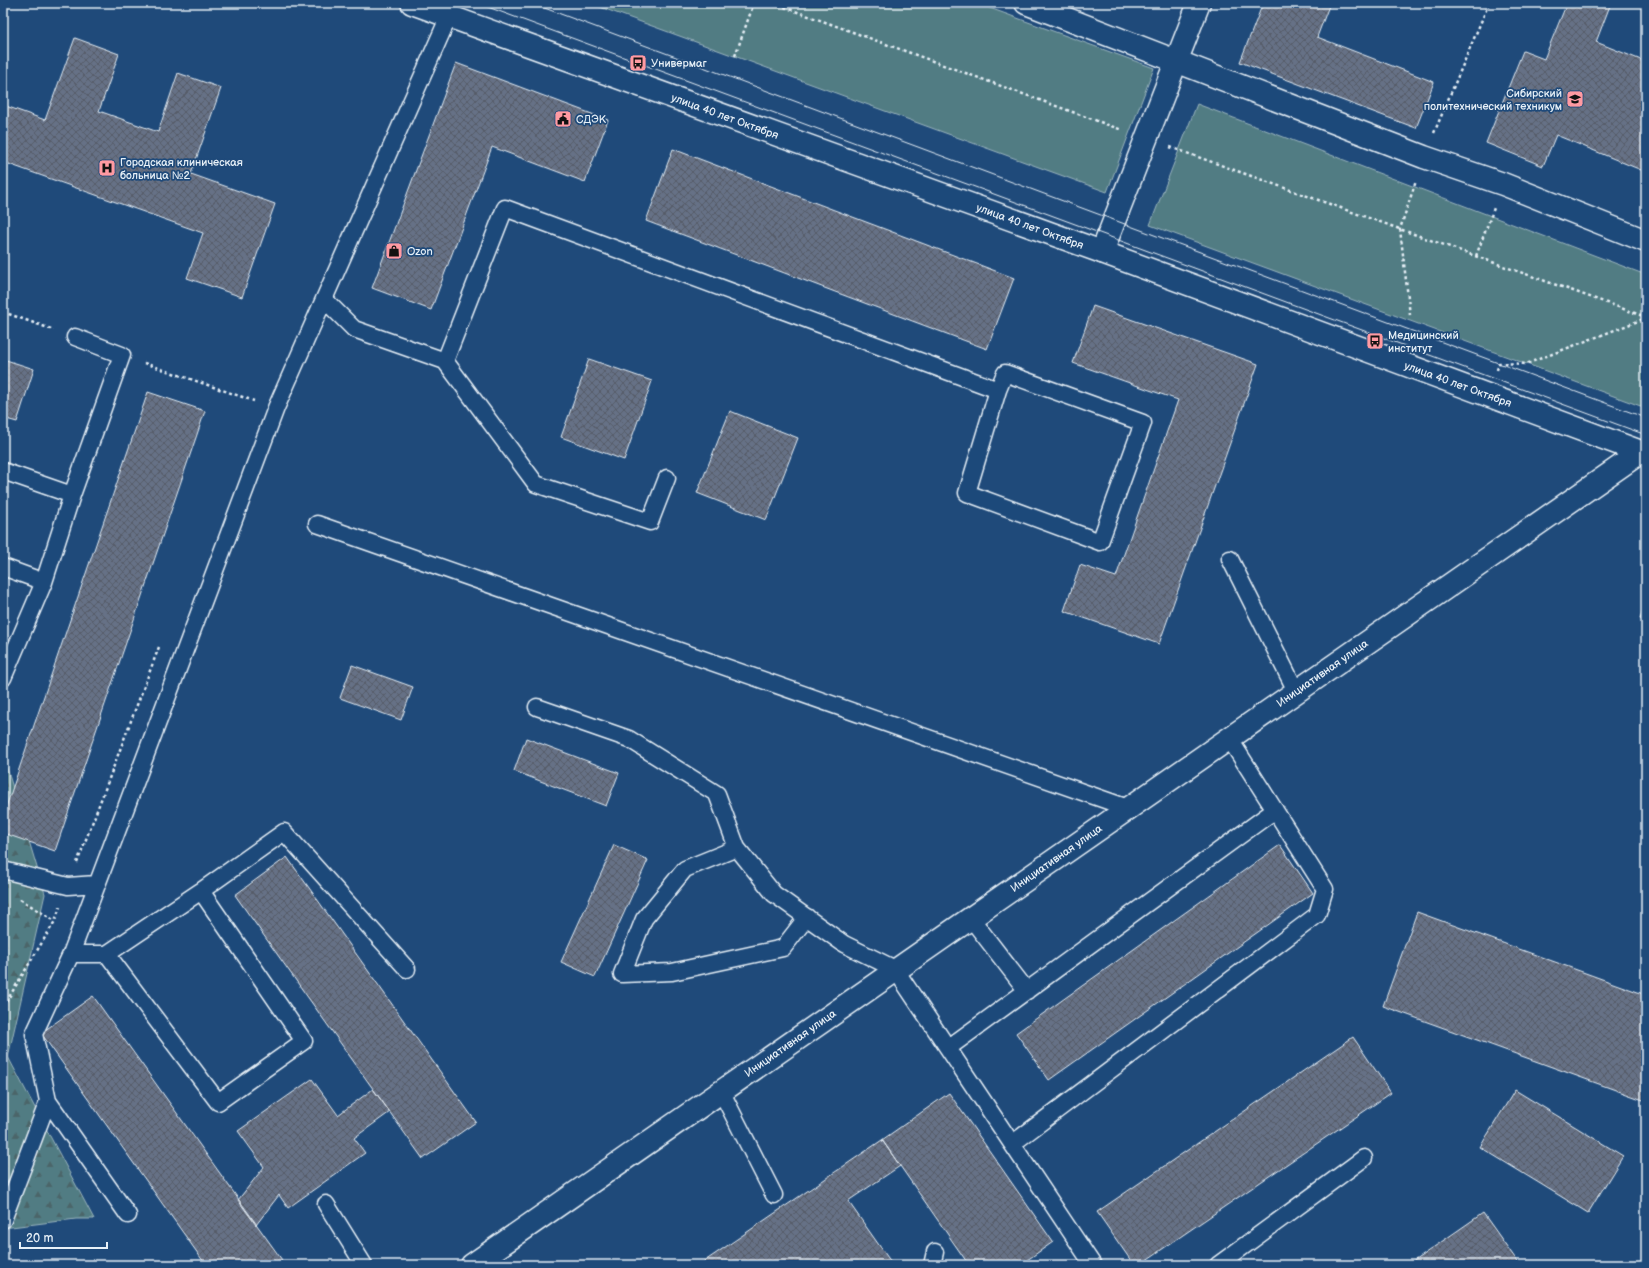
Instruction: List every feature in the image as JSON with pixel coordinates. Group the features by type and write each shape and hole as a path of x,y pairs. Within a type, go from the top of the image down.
{"main road":[{"name":"улица 40 лет Октября","path":"412,3 1102,252 1644,453"},
{"path":"1026,3 1424,157 1503,184 1646,241"},
{"path":"1102,252 1199,3"},
{"name":"Инициативная улица","path":"472,1265 1296,691 1644,453"}],"lane":[{"path":"128,1215 48,1101 34,1034 70,954 276,408 449,16"},
{"path":"445,361 505,208 998,390"},
{"path":"324,299 354,329 445,361 536,484 650,522 667,478"},
{"path":"3,678 44,582 72,495 122,355 75,337"},
{"path":"1005,373 1143,423 1100,542 967,493 998,390 1005,373"},
{"path":"3,471 72,495"},
{"path":"317,524 1128,808"},
{"path":"1230,560 1296,691"},
{"path":"3,567 44,582"},
{"path":"537,707 629,739 717,794 736,848 774,894 844,944 895,969 1093,1265"},
{"path":"1012,1144 1317,915 1325,889 1229,738"},
{"path":"948,1048 1275,810"},
{"path":"70,954 107,954 284,832 407,969"},
{"path":"736,848 685,869 644,919 622,974 672,972 784,948 807,917"},
{"path":"3,870 68,886 96,884"},
{"path":"107,954 218,1102 304,1041 200,891"},
{"path":"970,917 1027,991"},
{"path":"721,1091 774,1195"},
{"path":"3,1220 48,1101"},
{"path":"1218,1265 1364,1158"},
{"path":"326,1204 364,1265"}],"path":[{"path":"735,56 754,3"},
{"path":"773,3 1646,318"},
{"path":"1410,315 1400,229 1424,157 1489,3"},
{"path":"1476,256 1503,184"},
{"path":"3,312 75,337"},
{"path":"1489,395 1499,363 1526,364 1646,318"},
{"path":"122,355 276,408"},
{"path":"3,1007 55,921 16,897"}],"green space":[{"path":"589,3 976,3 1154,68 1107,192"},
{"path":"1197,104 1646,275 1646,408 1150,225"},
{"path":"3,755 45,894 8,1057 94,1219 76,1219 3,1228"}],"building":[{"path":"1263,3 1330,3 1317,37 1434,82 1416,128 1240,62"},
{"name":"Сибирский политехнический техникум","path":"1567,3 1611,3 1596,42 1646,62 1646,172 1556,135 1543,166 1486,143 1523,51 1544,59"},
{"name":"Городская клиническая больница №2","path":"75,38 119,54 99,111 158,132 178,73 221,88 191,174 275,204 242,297 187,278 203,233 3,162 3,105 45,120"},
{"path":"456,63 608,120 585,182 492,147 431,310 372,288"},
{"path":"673,149 1014,278 987,349 646,221"},
{"path":"1093,306 1258,364 1159,644 1064,611 1080,565 1116,577 1178,400 1073,363"},
{"path":"3,359 34,369 17,422 3,418"},
{"path":"589,359 652,381 624,460 561,437"},
{"path":"148,392 205,411 55,851 3,833 3,816"},
{"path":"730,411 798,438 766,520 697,493"},
{"path":"1646,603 1646,621 1640,619"},
{"path":"352,665 413,687 401,720 340,698"},
{"path":"526,738 619,773 606,806 514,771"},
{"path":"614,845 648,860 595,977 561,962"},
{"path":"1280,845 1313,893 1049,1080 1016,1033"},
{"path":"287,857 476,1122 423,1159 235,895"},
{"path":"1417,912 1646,995 1646,1101 1383,1006"},
{"path":"93,996 282,1260 275,1265 206,1265 41,1033"},
{"path":"1353,1037 1391,1093 1139,1265 1134,1265 1097,1212"},
{"path":"312,1079 338,1115 373,1089 390,1112 354,1138 365,1153 288,1208 279,1195 256,1225 238,1200 264,1167 238,1131"},
{"path":"1515,1090 1623,1156 1588,1213 1480,1147"},
{"path":"949,1093 1053,1242 1020,1265 969,1265 882,1140"},
{"path":"882,1140 900,1166 848,1201 893,1265 699,1265"},
{"path":"1483,1213 1520,1265 1408,1265"}],"tram line":[{"path":"477,3 1646,435"},
{"path":"531,3 1646,418"}],"place":[{"name":"Универмаг","path":"638,63"},
{"name":"Сибирский политехнический техникум","path":"1575,99"},
{"name":"СДЭК","path":"563,119"},
{"name":"Городская клиническая больница №2","path":"107,168"},
{"name":"Ozon","path":"394,251"},
{"name":"Медицинский институт","path":"1375,341"}]}
